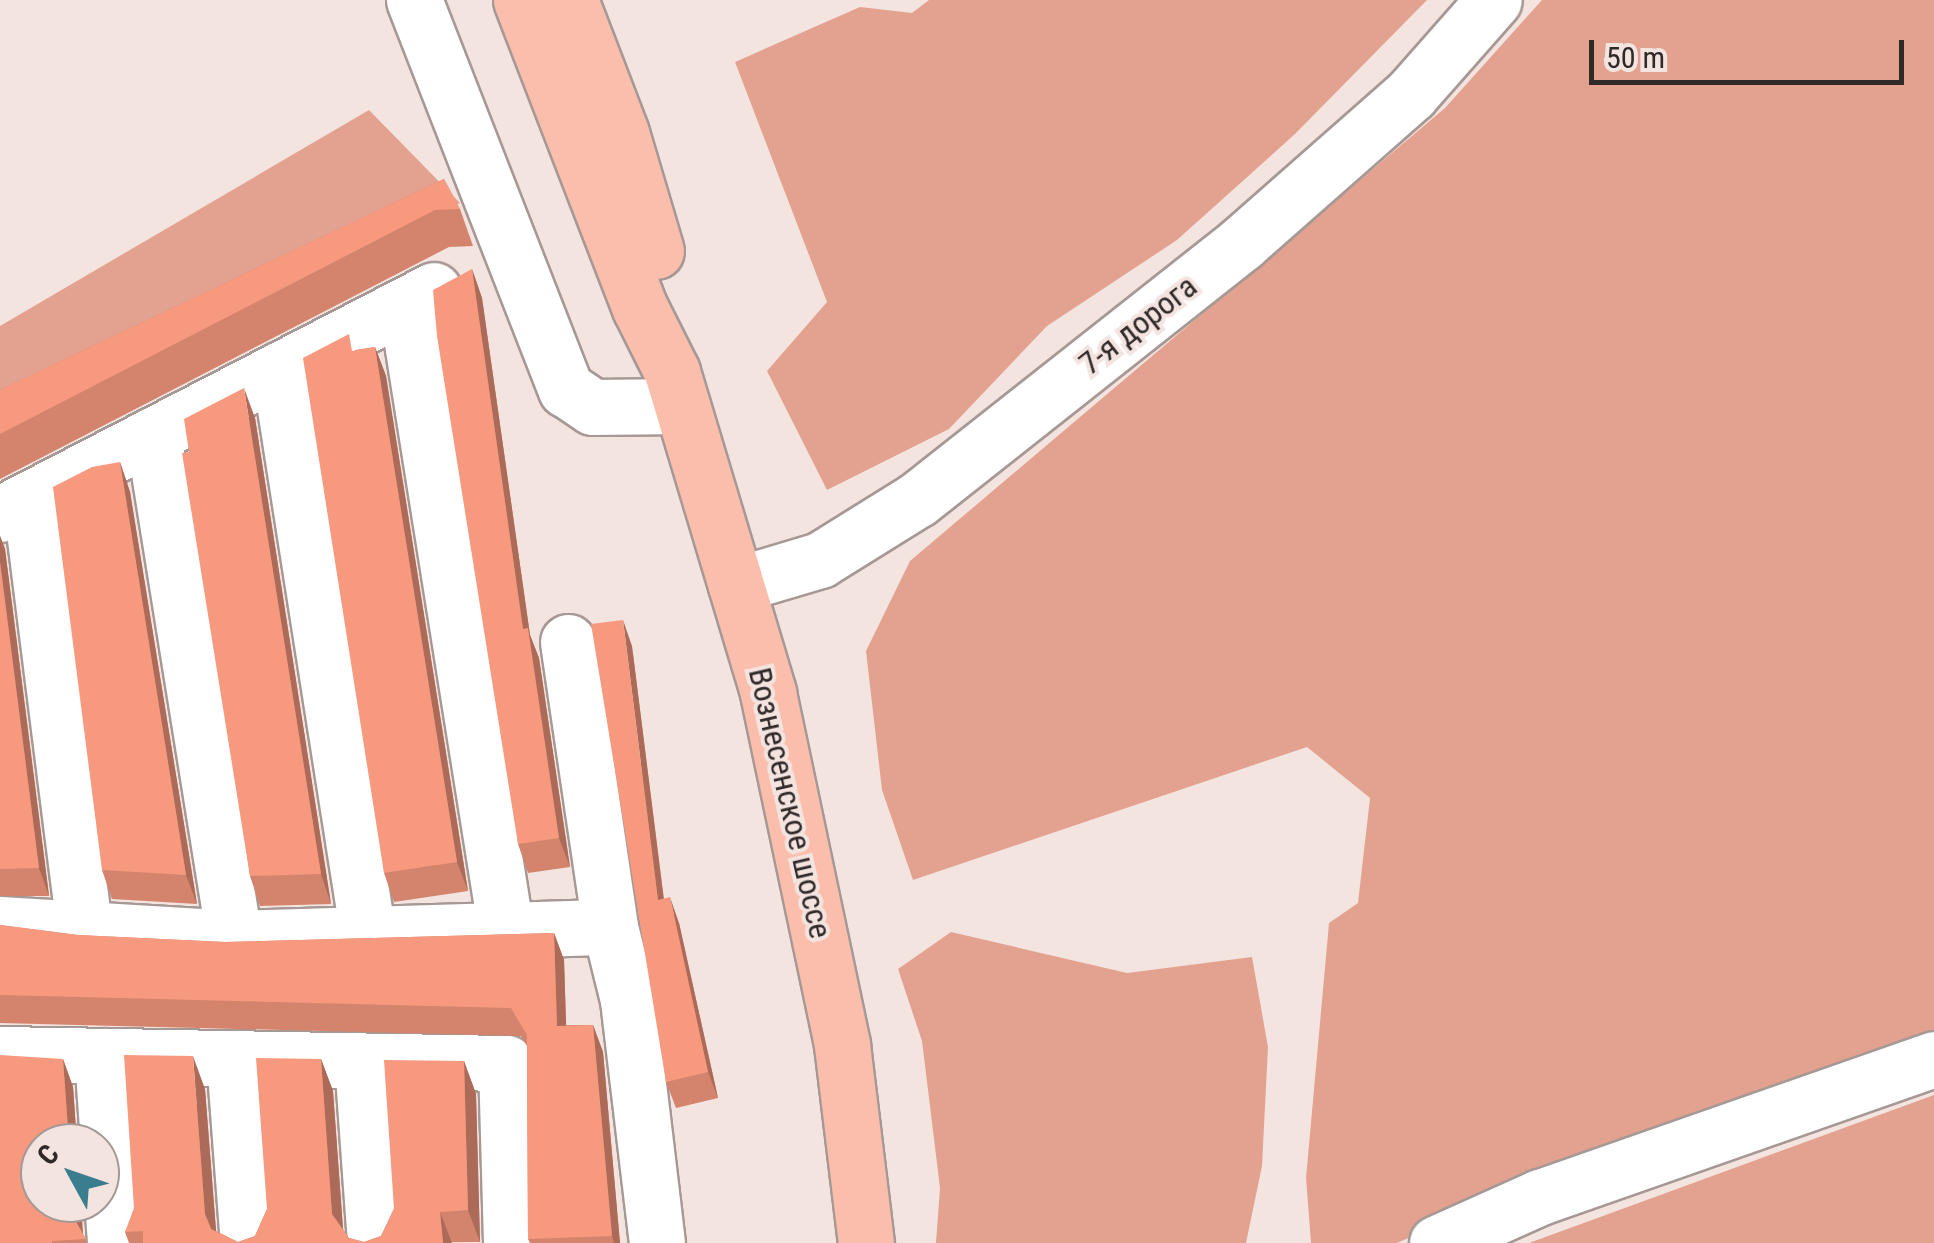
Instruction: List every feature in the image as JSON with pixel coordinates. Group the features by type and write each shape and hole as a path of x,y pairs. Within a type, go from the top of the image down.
{"main road":[{"name":"Вознесенское шоссе","path":"520,0 640,308 677,389 736,585 802,831 842,1045 866,1243"},
{"name":"Вознесенское шоссе","path":"570,0 621,133 672,308 677,389"}],"street":[{"path":"414,0 566,389 592,407 677,389"},
{"name":"7-я дорога","path":"736,585 820,560 918,498 1242,243 1411,94 1494,0"},
{"path":"84,932 15,506 464,275"},
{"path":"406,304 505,925"},
{"path":"279,370 368,935"},
{"path":"153,435 234,938"},
{"path":"568,642 610,926 628,1000 657,1243"},
{"path":"0,924 234,938 368,935 505,925 610,926"},
{"path":"0,1054 506,1063 511,1243"},
{"path":"102,1056 115,1243"},
{"path":"234,1058 248,1243"},
{"path":"1437,1243 1540,1198 1934,1059"},
{"path":"362,1060 375,1243"}],"shaded area":[{"path":"929,0 1427,0 1295,134 1177,240 1047,326 949,429 827,490 767,371 827,302 735,62 860,7 912,13"},
{"path":"1542,0 1934,0 1934,1040 1534,1182 1397,1243 1311,1243 1306,1178 1329,923 1358,903 1370,798 1307,747 913,880 882,790 866,651 910,561 1445,108"},
{"path":"369,110 460,203 0,420 0,326"},
{"path":"951,932 1127,973 1252,957 1268,1047 1262,1166 1246,1243 936,1243 940,1188 922,1041 898,969"},
{"path":"1934,1095 1934,1243 1529,1243"}],"building":[{"path":"444,179 460,209 435,210 0,434 0,390"},
{"path":"472,269 523,629 528,628 559,838 518,844 437,336 433,290"},
{"path":"349,334 352,351 375,347 457,862 384,873 303,358"},
{"path":"244,388 321,874 250,876 182,453 189,452 184,419"},
{"path":"120,462 186,875 102,870 53,487 92,467"},
{"path":"0,562 39,868 0,869"},
{"path":"623,620 658,900 670,897 708,1072 666,1082 591,624"},
{"path":"0,925 78,935 225,942 554,933 557,1026 593,1025 612,1236 528,1239 527,1035 511,1008 0,995"},
{"path":"0,1055 63,1059 68,1123 20,1123 20,1223 77,1223 86,1239 0,1243"},
{"path":"124,1055 193,1056 205,1214 211,1229 238,1242 255,1236 267,1209 256,1058 321,1059 332,1214 349,1238 364,1242 381,1236 394,1209 384,1060 464,1061 468,1210 440,1212 443,1243 143,1243 143,1231 125,1232 134,1208"}]}
